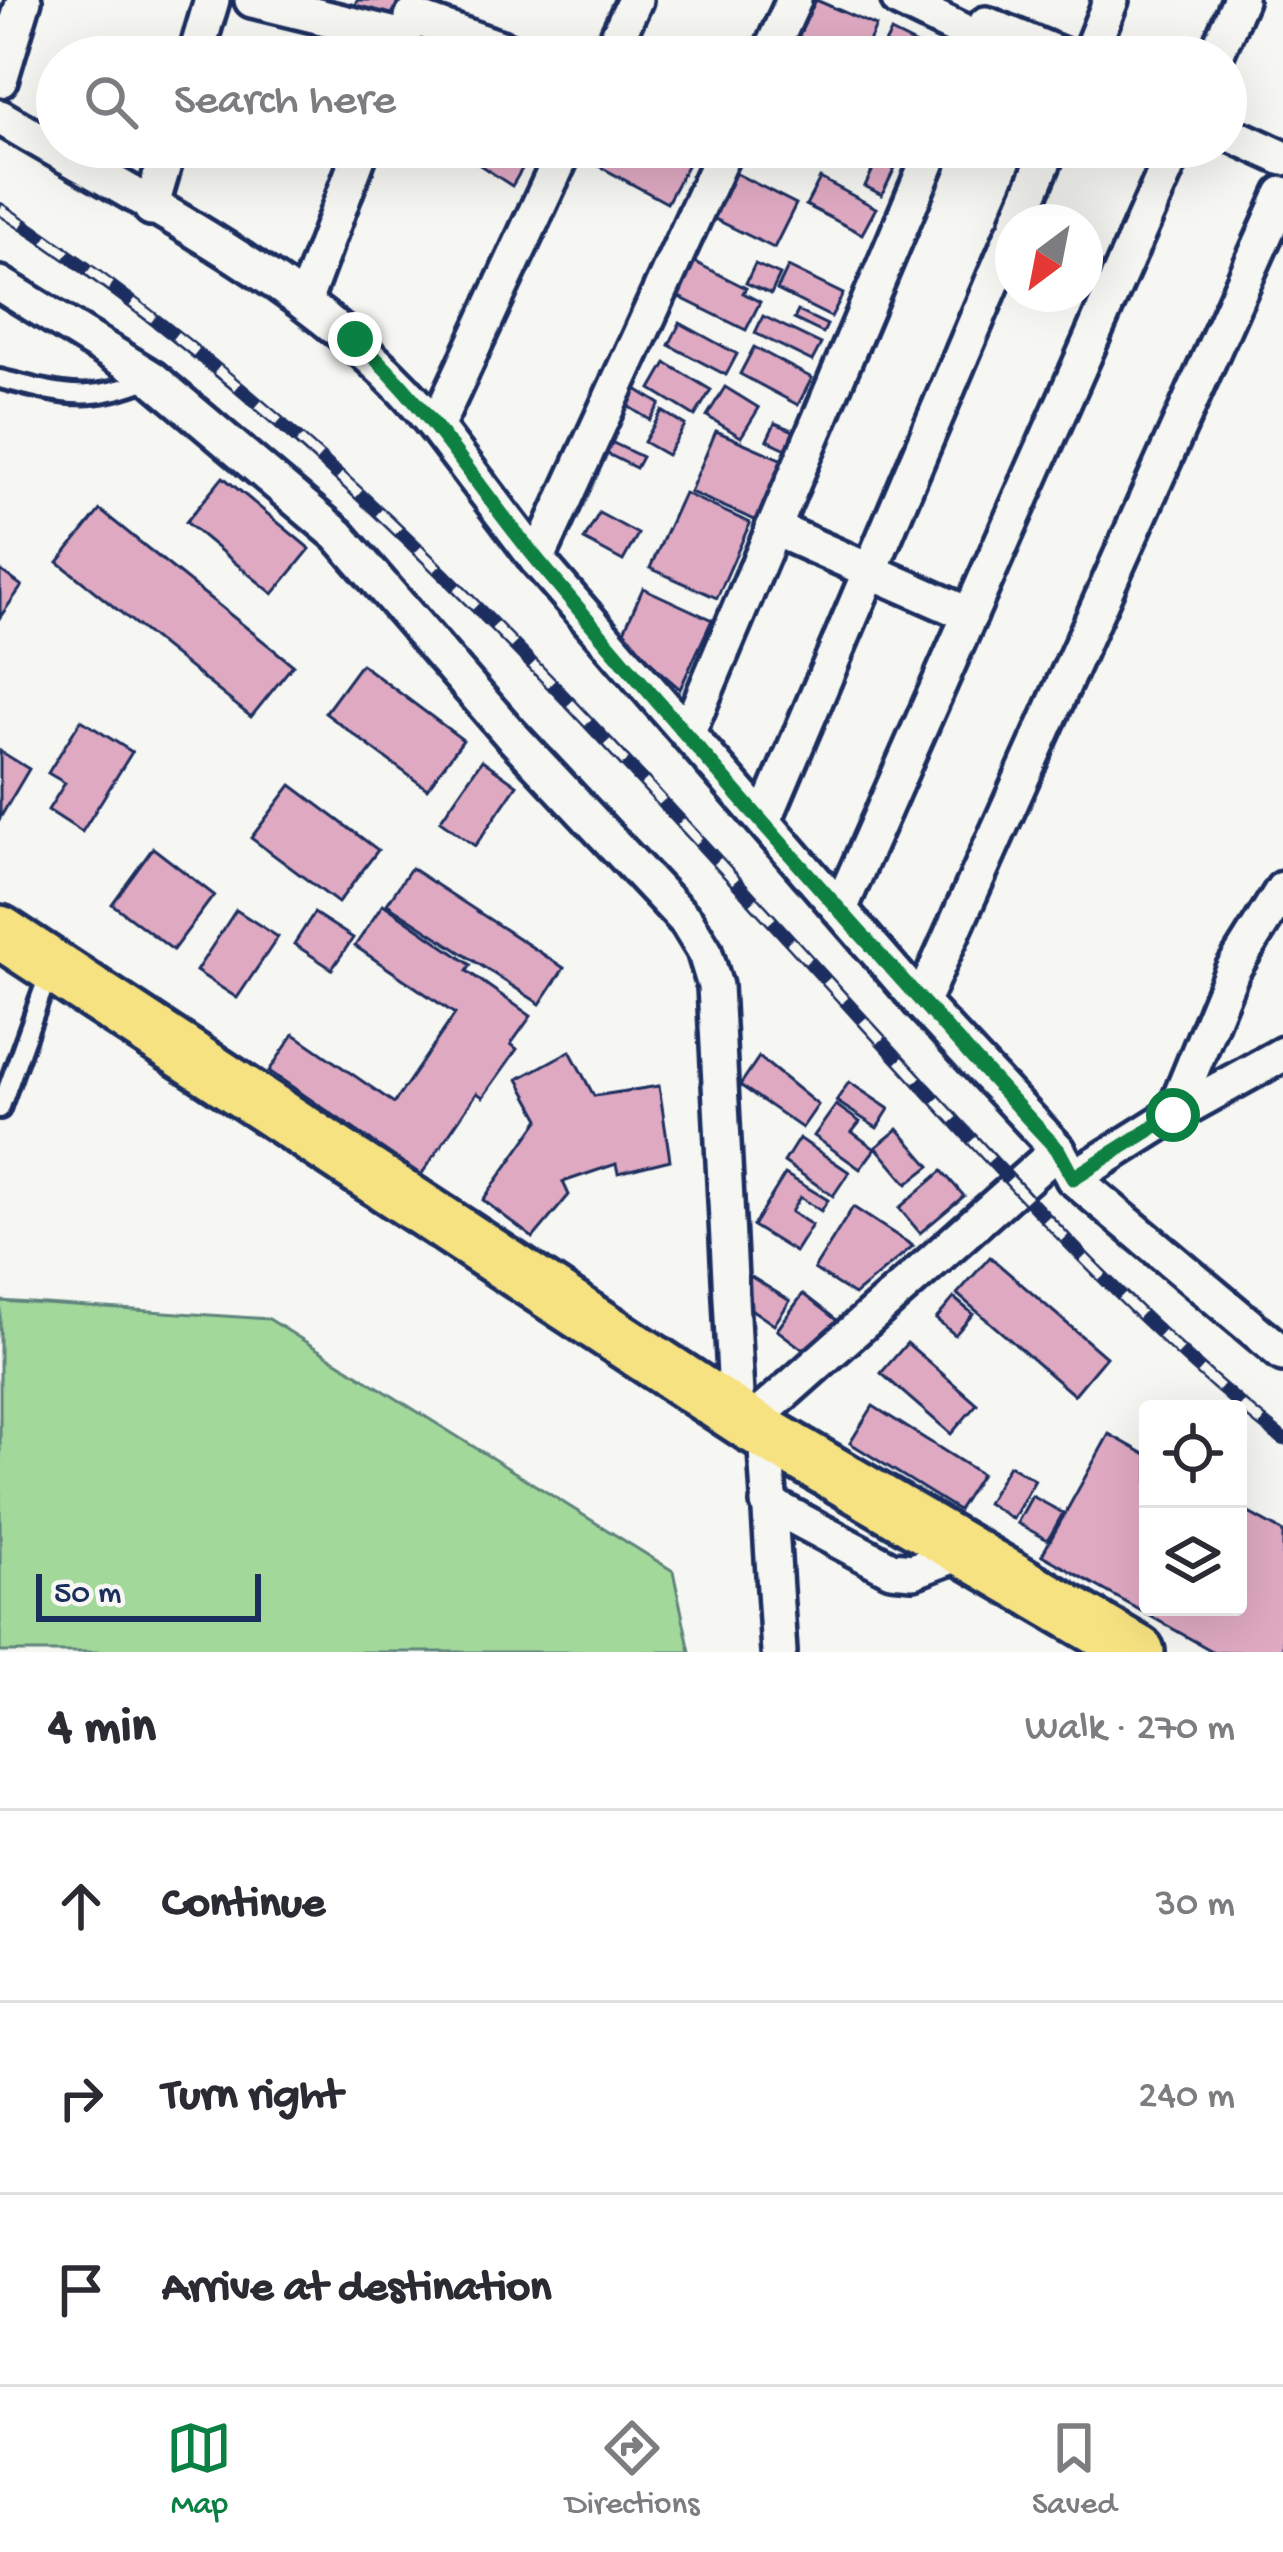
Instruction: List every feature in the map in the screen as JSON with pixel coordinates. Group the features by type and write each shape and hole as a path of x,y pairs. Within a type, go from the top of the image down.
{"main road":[{"path":"0,932 750,1424 1138,1652"}],"street":[{"path":"0,80 24,0"},
{"path":"201,36 212,0"},
{"path":"252,0 441,36"},
{"path":"618,36 635,0"},
{"path":"778,36 794,0"},
{"path":"899,0 983,30"},
{"path":"1096,36 1111,0"},
{"path":"1224,36 1240,0"},
{"path":"0,117 36,139"},
{"path":"1247,142 1283,158"},
{"path":"85,168 304,302 392,372 537,560 1065,1164 1283,1354"},
{"path":"151,208 163,168"},
{"path":"304,302 354,168"},
{"path":"436,427 556,168"},
{"path":"537,560 716,168"},
{"path":"688,732 925,168"},
{"path":"1026,204 1041,168"},
{"path":"840,909 1167,168"},
{"path":"921,1003 1283,194"},
{"path":"764,821 995,276"},
{"path":"3,289 152,378 338,535 510,734 687,922 704,950 715,986 750,1424 768,1503 779,1652"},
{"path":"773,528 970,615"},
{"path":"1173,1115 1233,968 1283,889"},
{"path":"750,1424 1065,1164 1173,1115 1283,1054"},
{"path":"768,1503 891,1569 913,1571 963,1552"}],"lane":[{"path":"0,379 73,397 97,398 152,378"},
{"path":"0,1109 52,964"}],"green space":[{"path":"0,1301 269,1319 673,1571 690,1652 0,1652"}],"building":[{"path":"357,0 403,0 391,28 352,11"},
{"path":"816,0 876,26 871,36 798,36"},
{"path":"484,168 523,168 512,186"},
{"path":"603,168 686,168 667,203"},
{"path":"874,168 895,168 882,195 865,186"},
{"path":"733,172 796,204 774,248 711,217"},
{"path":"820,178 876,208 862,234 806,205"},
{"path":"689,259 746,288 743,293 760,302 746,330 671,293"},
{"path":"755,264 780,275 771,294 746,283"},
{"path":"788,267 843,294 831,317 777,290"},
{"path":"798,311 827,325 823,333 794,319"},
{"path":"763,316 821,344 812,361 755,333"},
{"path":"680,323 737,354 726,375 669,345"},
{"path":"754,347 812,378 798,405 740,374"},
{"path":"666,363 711,390 695,416 651,389"},
{"path":"628,384 660,404 650,420 618,400"},
{"path":"725,387 759,408 741,437 707,416"},
{"path":"662,411 685,425 667,455 644,442"},
{"path":"775,423 799,433 791,451 767,440"},
{"path":"716,431 783,460 757,521 690,492"},
{"path":"607,440 642,457 636,468 602,451"},
{"path":"223,477 310,549 273,594 186,522"},
{"path":"684,493 750,523 717,598 650,568"},
{"path":"100,510 293,665 251,717 58,562"},
{"path":"599,513 638,534 623,561 584,540"},
{"path":"0,570 22,586 0,617"},
{"path":"643,588 712,620 680,689 621,638"},
{"path":"361,664 463,740 427,789 325,713"},
{"path":"81,720 132,752 82,832 48,810 65,783 48,773"},
{"path":"0,751 29,769 0,818"},
{"path":"482,760 517,785 475,846 440,821"},
{"path":"291,785 378,850 338,903 251,838"},
{"path":"153,848 214,895 173,950 112,904"},
{"path":"411,868 564,968 540,1004 387,904"},
{"path":"383,904 471,965 467,971 531,1016 511,1044 517,1049 483,1097 477,1093 421,1175 269,1071 294,1034 394,1103 455,1014 355,946"},
{"path":"236,910 278,937 237,998 196,971"},
{"path":"314,913 353,938 332,969 294,944"},
{"path":"570,1051 594,1096 659,1086 670,1160 618,1173 616,1164 563,1182 569,1195 533,1238 483,1200 540,1119 518,1079"},
{"path":"759,1057 818,1105 802,1128 740,1085"},
{"path":"849,1082 889,1109 877,1128 836,1101"},
{"path":"836,1105 860,1122 852,1132 875,1149 860,1169 814,1136"},
{"path":"898,1129 930,1166 907,1184 876,1147"},
{"path":"799,1138 849,1172 833,1196 784,1162"},
{"path":"942,1171 964,1196 920,1233 899,1208"},
{"path":"785,1174 828,1200 821,1211 800,1197 791,1212 812,1225 795,1252 753,1226"},
{"path":"853,1207 913,1246 854,1295 814,1269"},
{"path":"990,1257 1106,1357 1074,1395 957,1294"},
{"path":"750,1276 790,1301 774,1325 745,1305"},
{"path":"803,1294 843,1325 806,1352 777,1330"},
{"path":"954,1298 973,1314 955,1335 936,1319"},
{"path":"907,1343 977,1404 951,1434 881,1373"},
{"path":"873,1406 981,1474 958,1510 850,1443"},
{"path":"1109,1434 1139,1451 1139,1610 1042,1555"},
{"path":"1009,1465 1035,1480 1013,1519 987,1503"},
{"path":"1032,1496 1063,1513 1048,1540 1017,1523"},
{"path":"1247,1512 1283,1532 1283,1652 1214,1652 1150,1616 1247,1616"}],"railway":[{"path":"0,209 124,296 242,390 465,595 1073,1247 1176,1347 1283,1439"}],"route":[{"path":"355,339 392,372 537,560 921,1003 1058,1150 1073,1178 1173,1115"}]}
